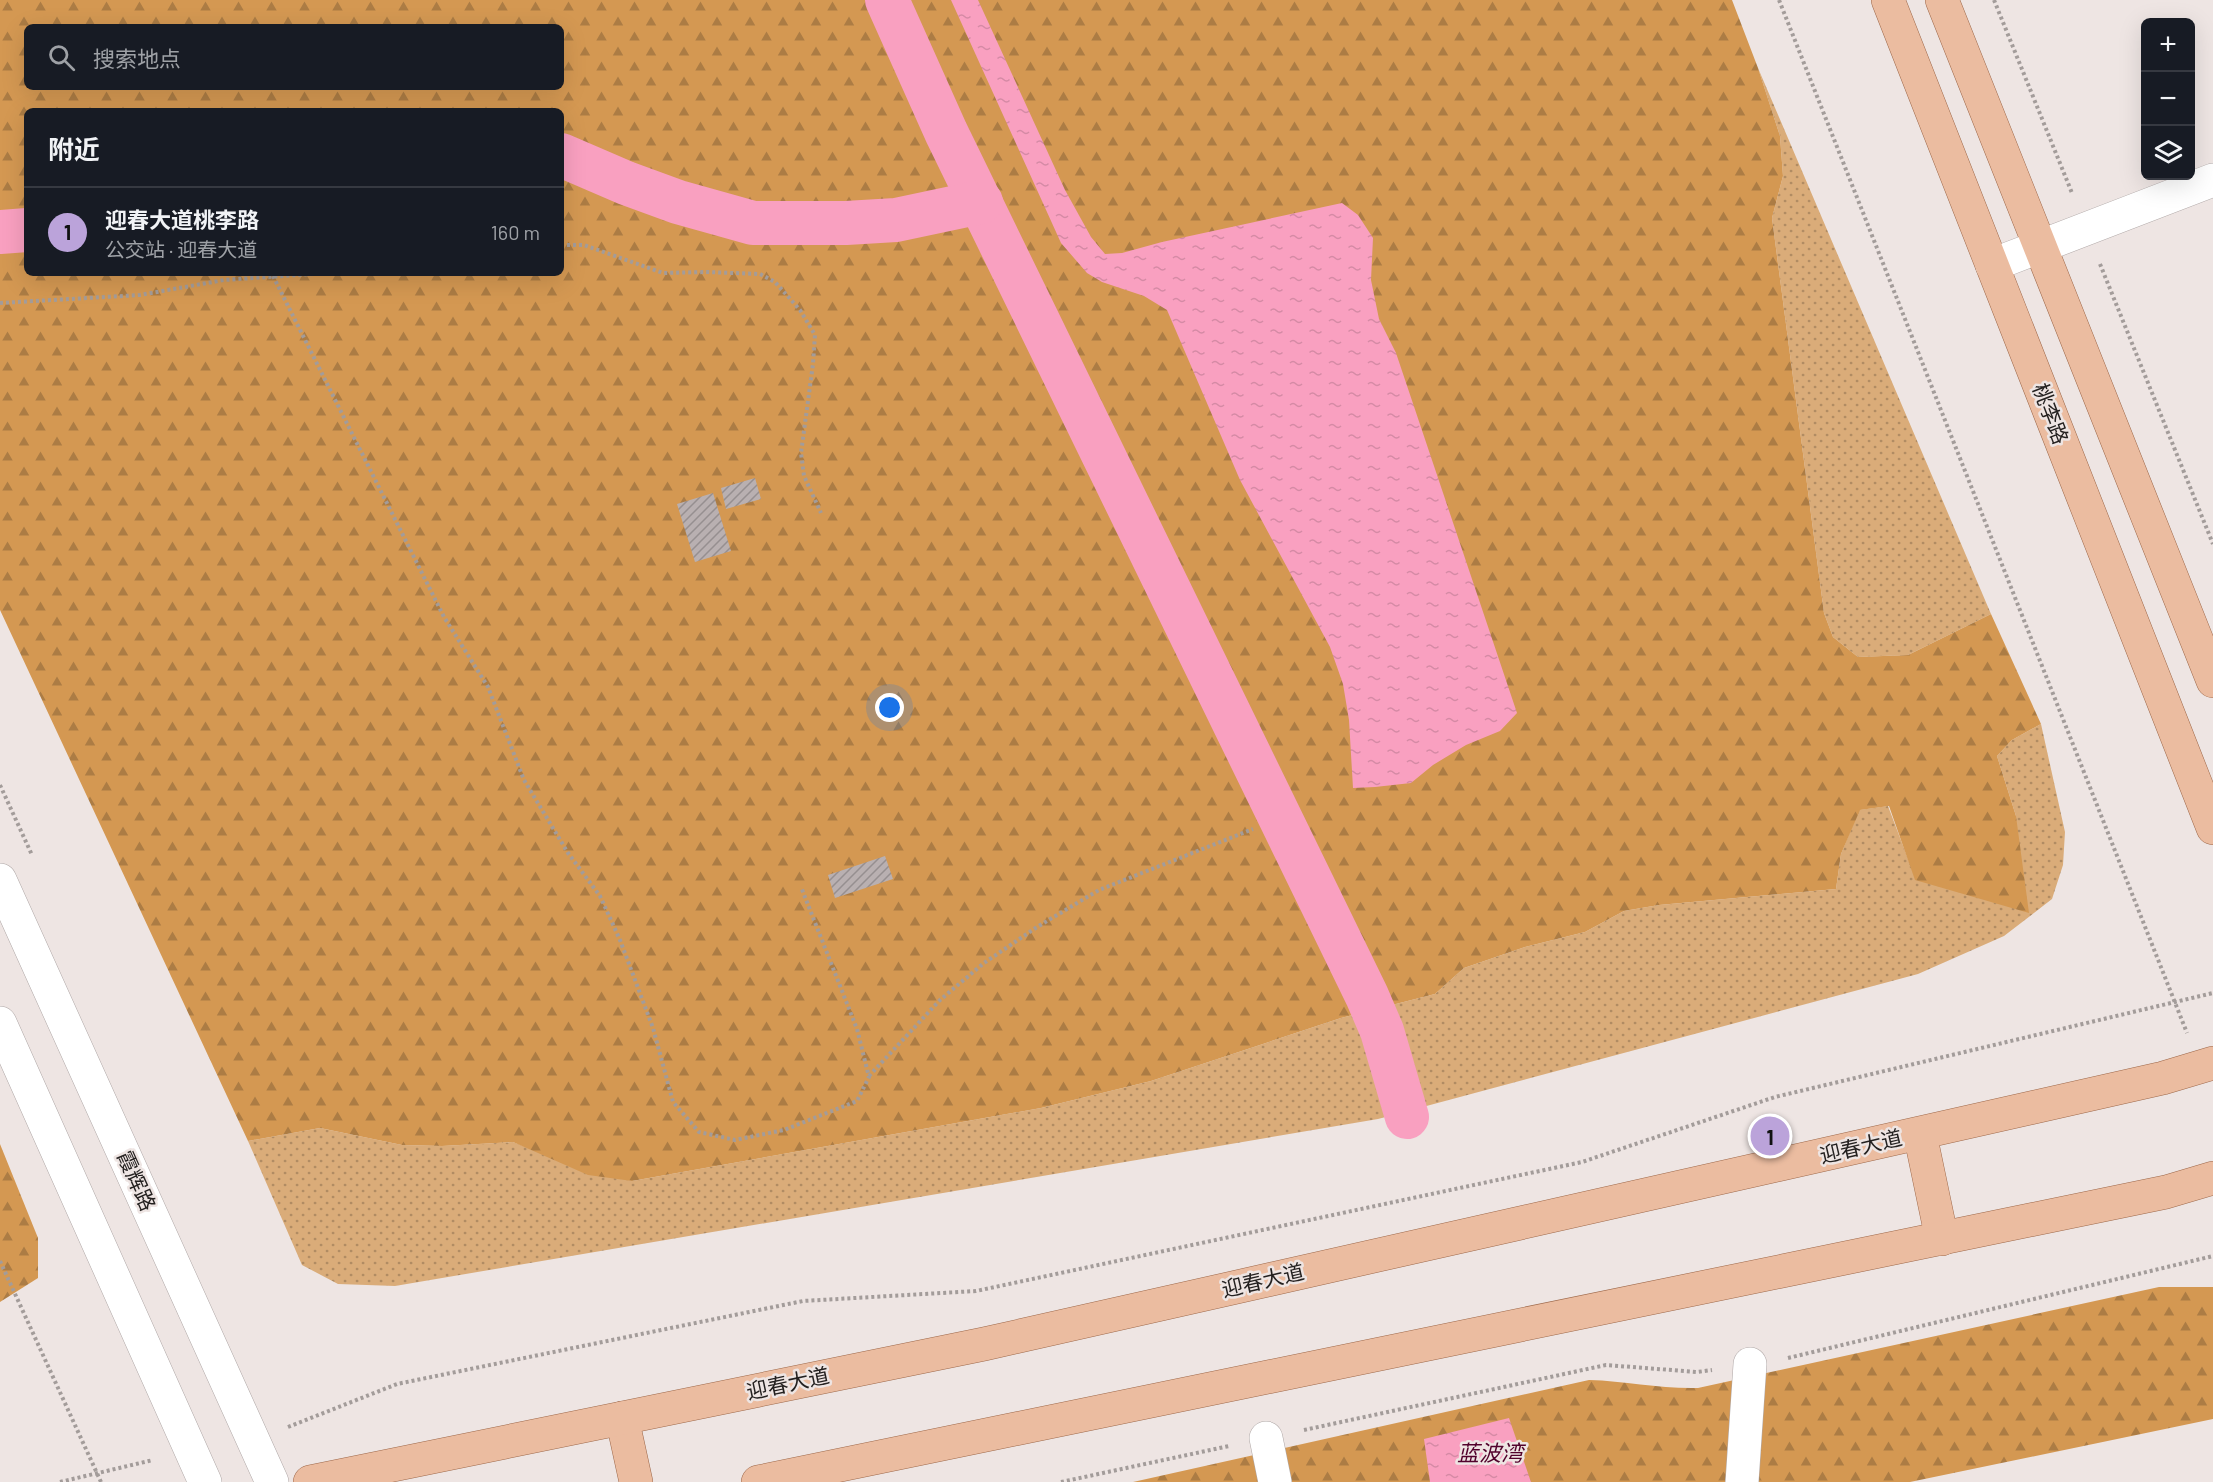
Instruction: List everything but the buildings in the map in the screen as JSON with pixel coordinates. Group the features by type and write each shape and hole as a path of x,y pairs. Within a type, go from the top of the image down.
{"main road":[{"name":"桃李路","path":"1888,0 2213,828"},
{"path":"1942,0 2213,681"},
{"name":"迎春大道","path":"310,1482 996,1341 1920,1134 2163,1078 2207,1065"},
{"path":"1920,1134 1942,1239"},
{"path":"758,1482 1942,1239 2166,1192 2213,1178"},
{"path":"622,1418 636,1482"}],"street":[{"path":"1992,265 2213,180"},
{"name":"霞辉路","path":"0,880 272,1482"},
{"path":"0,1023 205,1482"},
{"path":"1742,1482 1750,1364"},
{"path":"1266,1438 1275,1482"}],"path":[{"path":"1779,0 2175,1002 2207,1065"},
{"path":"1994,0 2213,544"},
{"path":"564,245 584,245 663,273 760,274 775,282 800,310 815,335 801,453 804,476 822,513"},
{"path":"0,303 140,295 224,280 273,276 444,617 488,687 524,780 568,853 600,896 620,940 652,1028 673,1102 699,1132 735,1140 784,1130 857,1101 869,1077 940,1000 984,963 1100,890 1253,829"},
{"path":"801,887 857,1029 869,1077"},
{"path":"251,1436 289,1426 397,1384 803,1301 976,1291 1582,1162 1775,1097 2213,993"},
{"path":"1061,1482 1606,1365 1697,1372 1791,1358 2213,1256"},
{"path":"0,1260 101,1482"},
{"path":"60,1482 191,1451"}],"shaded area":[{"path":"1758,68 1991,614 1908,655 1858,657 1833,637 1824,613 1772,218 1783,176 1780,136"},
{"path":"2041,724 2065,832 2063,865 2052,899 2004,936 1918,974 1378,1119 395,1286 338,1284 302,1265 248,1141 320,1128 402,1145 442,1146 513,1142 632,1181 1041,1108 1151,1081 1341,1018 1435,994 1464,968 1525,947 1585,932 1624,911 1659,905 1836,889 1841,854 1859,810 1888,806 1916,880 2016,816 1997,756 2012,740"}],"green space":[{"path":"0,0 1732,0 1758,68 1780,136 1783,176 1772,218 1824,613 1833,637 1858,657 1908,655 1991,614 2041,724 2012,740 1997,756 2016,816 2029,913 1915,880 1889,806 1860,810 1841,854 1836,889 1659,905 1624,911 1585,932 1525,947 1464,968 1435,994 1341,1018 1151,1081 1041,1108 632,1181 588,1175 513,1142 442,1146 402,1145 320,1128 248,1141 0,610"},
{"path":"0,1144 38,1238 38,1278 0,1302"},
{"path":"2159,1287 2213,1287 2213,1419 1910,1482 1133,1482 1589,1380 1698,1388"}],"water":[{"path":"951,0 978,0 1065,190 1091,237 1105,254 1122,253 1162,242 1342,203 1358,215 1373,238 1371,280 1379,319 1396,353 1517,713 1500,731 1466,745 1433,765 1411,783 1353,788 1349,720 1343,684 1330,647 1240,480 1167,310 1144,296 1102,282 1087,273 1061,243"},
{"name":"蓝波湾","path":"1509,1418 1531,1482 1430,1482 1424,1439"}],"waterway":[{"path":"887,0 946,132 1367,996 1382,1031 1407,1117"},
{"path":"564,156 678,202 753,223 846,223 896,220 981,202"},
{"path":"0,232 24,230"}],"place":[{"name":"迎春大道桃李路","path":"1770,1136"}]}
